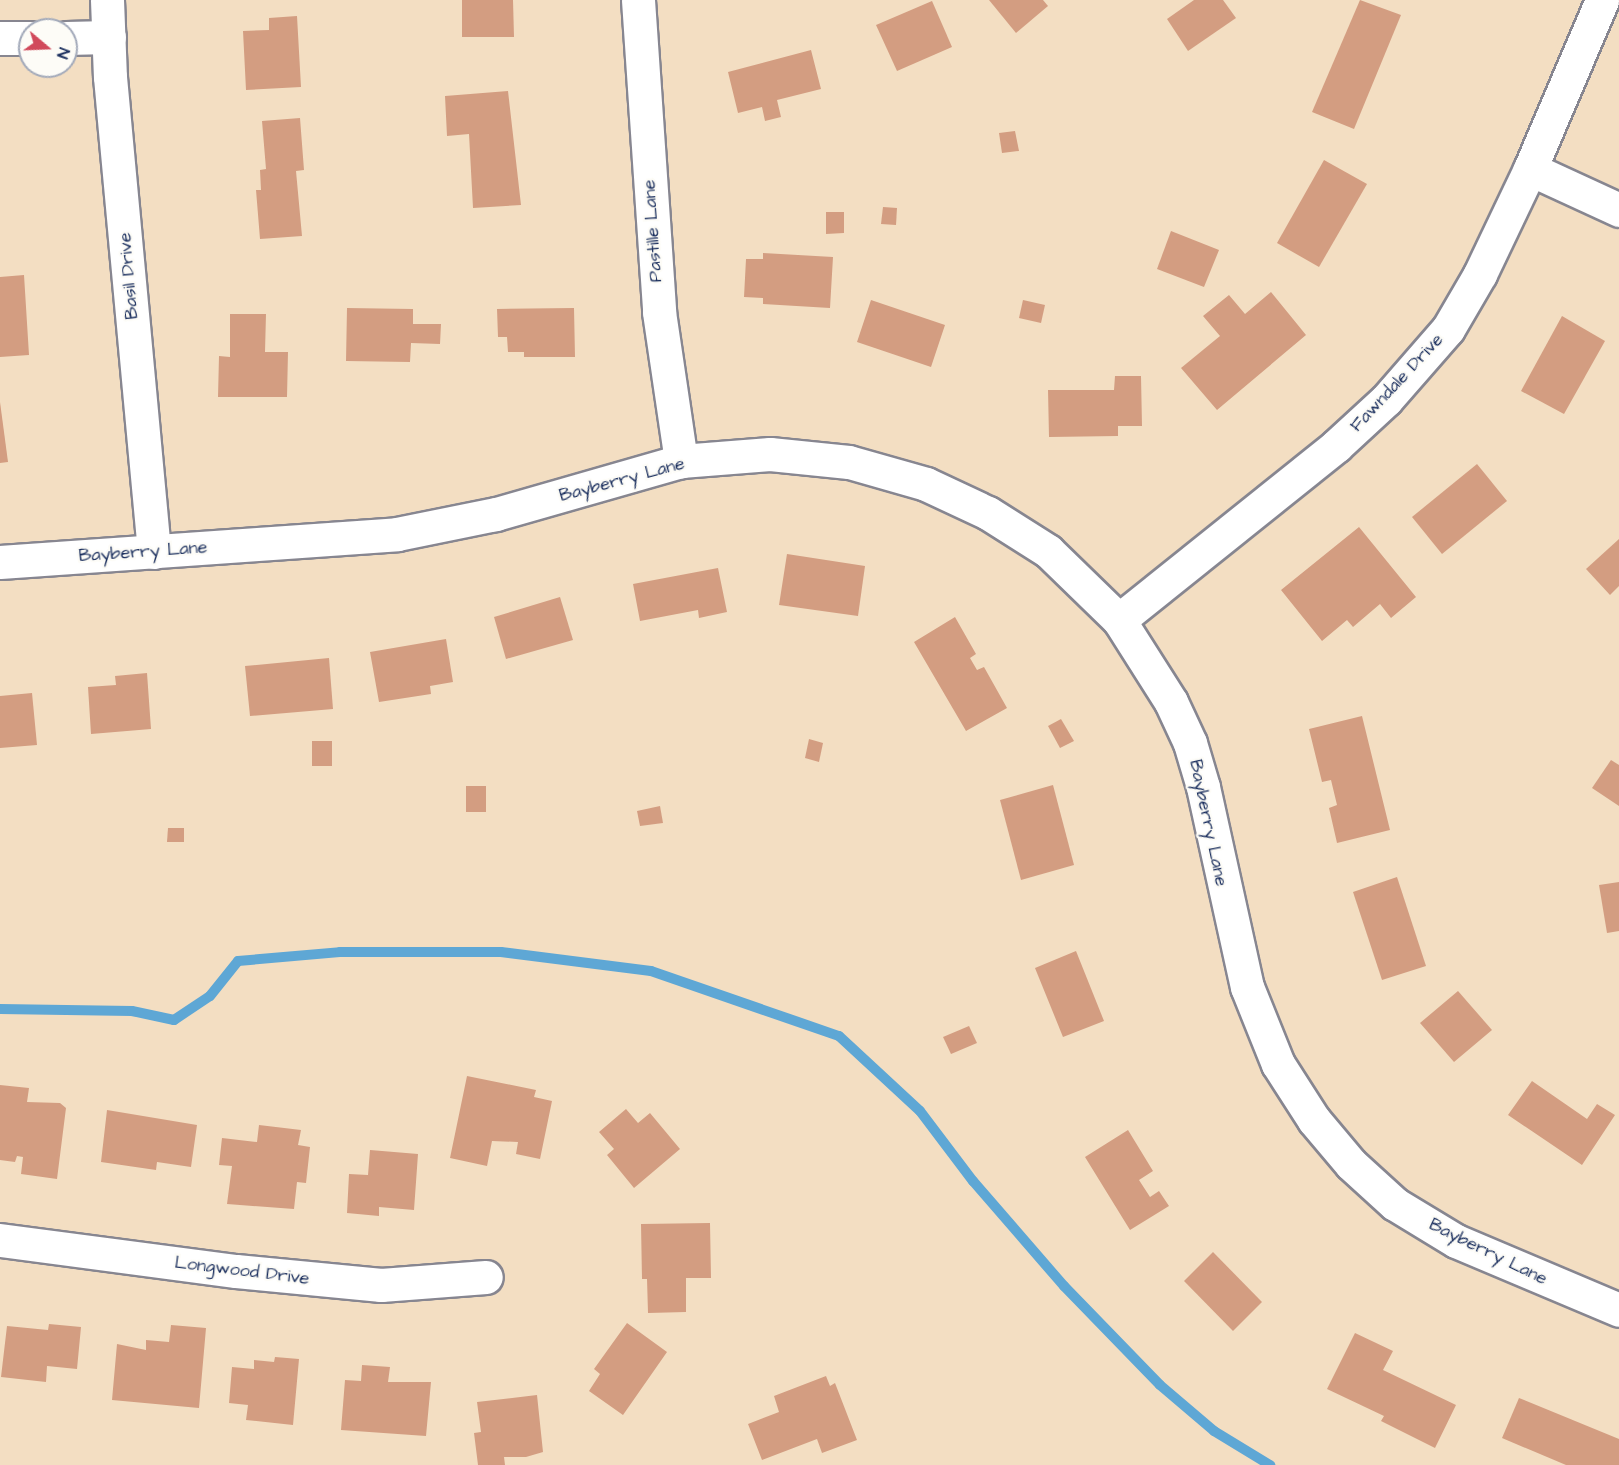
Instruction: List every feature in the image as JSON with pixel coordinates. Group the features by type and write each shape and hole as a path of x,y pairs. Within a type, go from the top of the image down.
{"street":[{"name":"Basil Drive","path":"107,0 154,552"},
{"name":"Pastille Lane","path":"638,0 659,312 681,461"},
{"name":"Fawndale Drive","path":"1119,620 1336,446 1411,373 1448,329 1470,293 1530,169 1602,0"},
{"path":"78,38 109,37"},
{"path":"0,38 18,38"},
{"path":"1530,169 1619,210"},
{"name":"Bayberry Lane","path":"0,562 397,534 496,514 681,461 770,454 849,462 926,483 988,513 1048,551 1119,620 1171,702 1190,743 1203,787 1246,987 1278,1064 1314,1120 1351,1164 1395,1204 1456,1241 1619,1310"},
{"name":"Longwood Drive","path":"0,1240 236,1271 381,1285 486,1277"}],"building":[{"path":"462,0 513,0 514,37 462,37"},
{"path":"989,0 1043,0 1048,6 1016,33"},
{"path":"1194,0 1223,0 1236,18 1188,51 1167,19"},
{"path":"1360,0 1401,15 1354,129 1312,112"},
{"path":"932,1 952,47 897,71 876,25"},
{"path":"297,16 301,87 246,90 243,31 269,30 269,18"},
{"path":"811,50 821,89 777,100 781,117 765,121 762,107 738,113 728,72"},
{"path":"508,91 521,205 473,208 469,134 447,136 445,96"},
{"path":"300,118 304,170 296,171 302,236 260,239 256,190 261,190 260,170 266,169 262,121"},
{"path":"1015,131 1019,151 1002,153 999,133"},
{"path":"1324,160 1367,184 1319,267 1277,243"},
{"path":"883,207 897,208 896,225 881,224"},
{"path":"826,212 844,212 844,233 826,234"},
{"path":"1171,231 1219,250 1204,287 1157,269"},
{"path":"763,253 833,257 830,308 763,304 763,298 744,297 746,259 763,259"},
{"path":"24,275 29,355 0,357 0,277"},
{"path":"1271,292 1306,335 1217,410 1181,368 1220,336 1203,316 1229,295 1245,314"},
{"path":"871,300 945,325 931,367 857,342"},
{"path":"1023,300 1045,305 1041,323 1019,318"},
{"path":"347,308 413,309 413,324 441,324 440,344 411,343 410,362 346,361"},
{"path":"574,308 575,357 524,357 524,352 508,352 507,337 498,337 497,309"},
{"path":"230,314 266,314 265,352 288,352 287,397 218,397 219,356 230,357"},
{"path":"1562,316 1605,341 1564,414 1521,391"},
{"path":"1115,376 1141,376 1142,426 1118,426 1118,436 1049,437 1048,390 1114,390"},
{"path":"0,402 8,462 0,463"},
{"path":"1477,464 1507,501 1442,554 1412,517"},
{"path":"1359,527 1416,597 1391,618 1380,604 1353,627 1347,620 1322,641 1281,590"},
{"path":"1619,539 1619,586 1610,595 1586,569"},
{"path":"787,554 865,566 858,616 779,605"},
{"path":"718,568 727,612 699,618 698,610 640,621 633,584"},
{"path":"560,597 573,640 506,659 494,617"},
{"path":"955,617 976,654 970,658 977,670 984,667 1007,708 966,731 914,642"},
{"path":"446,639 453,682 430,686 431,694 379,702 370,652"},
{"path":"329,658 333,709 250,716 245,666"},
{"path":"147,673 151,729 91,734 88,687 116,685 115,676"},
{"path":"32,693 37,745 0,748 0,696"},
{"path":"1362,716 1390,830 1337,843 1329,808 1337,805 1331,780 1322,782 1309,729"},
{"path":"1061,719 1074,741 1060,748 1048,726"},
{"path":"809,739 823,743 819,762 805,758"},
{"path":"312,741 332,741 332,766 312,766"},
{"path":"1611,760 1619,765 1619,806 1592,788"},
{"path":"1053,785 1074,865 1021,880 1000,800"},
{"path":"466,786 486,786 486,812 466,812"},
{"path":"660,806 663,823 640,826 637,811"},
{"path":"168,828 184,828 184,842 167,842"},
{"path":"1397,877 1426,966 1382,980 1353,892"},
{"path":"1619,882 1619,931 1607,933 1599,885"},
{"path":"1076,951 1104,1021 1063,1037 1035,968"},
{"path":"1458,991 1492,1030 1454,1062 1420,1023"},
{"path":"969,1026 977,1043 951,1054 943,1037"},
{"path":"467,1076 536,1090 534,1097 552,1101 540,1159 516,1154 518,1142 492,1141 487,1166 450,1158"},
{"path":"1532,1081 1587,1119 1597,1104 1615,1115 1582,1165 1508,1115"},
{"path":"0,1085 29,1088 27,1102 60,1103 66,1108 57,1179 21,1174 23,1157 17,1156 15,1162 0,1160"},
{"path":"626,1109 638,1123 650,1113 680,1149 634,1188 607,1155 614,1149 599,1132"},
{"path":"107,1110 197,1125 191,1167 157,1162 156,1170 101,1162"},
{"path":"259,1125 301,1130 298,1145 310,1147 306,1183 297,1182 294,1209 227,1204 232,1166 219,1165 222,1138 257,1142"},
{"path":"1128,1130 1153,1171 1139,1180 1150,1197 1159,1191 1169,1206 1130,1230 1085,1157"},
{"path":"370,1150 418,1154 414,1210 379,1207 379,1216 347,1213 349,1174 368,1175"},
{"path":"710,1223 711,1278 686,1278 686,1312 648,1313 647,1279 642,1279 641,1224"},
{"path":"1213,1252 1262,1302 1233,1331 1184,1281"},
{"path":"627,1323 667,1352 623,1415 589,1391 600,1374 594,1369"},
{"path":"49,1324 81,1327 77,1369 47,1366 46,1382 1,1377 7,1326 48,1330"},
{"path":"171,1325 206,1328 199,1408 112,1400 117,1344 146,1350 146,1340 169,1342"},
{"path":"1355,1333 1393,1351 1383,1370 1456,1405 1435,1448 1381,1421 1384,1416 1327,1389"},
{"path":"275,1357 299,1359 293,1425 246,1420 248,1405 229,1403 232,1367 254,1369 254,1360 274,1362"},
{"path":"362,1365 390,1367 388,1382 431,1382 426,1436 341,1430 345,1380 361,1381"},
{"path":"826,1376 830,1386 835,1383 857,1440 822,1453 817,1439 762,1460 748,1424 779,1412 774,1396"},
{"path":"537,1395 543,1452 526,1457 504,1457 505,1465 478,1465 474,1433 481,1432 477,1402"},
{"path":"1519,1398 1619,1439 1619,1465 1566,1465 1502,1438"}],"waterway":[{"path":"0,1009 132,1011 174,1020 210,996 238,961 340,952 501,952 651,971 839,1036 920,1111 973,1181 1064,1286 1160,1385 1214,1431 1270,1465"}]}
